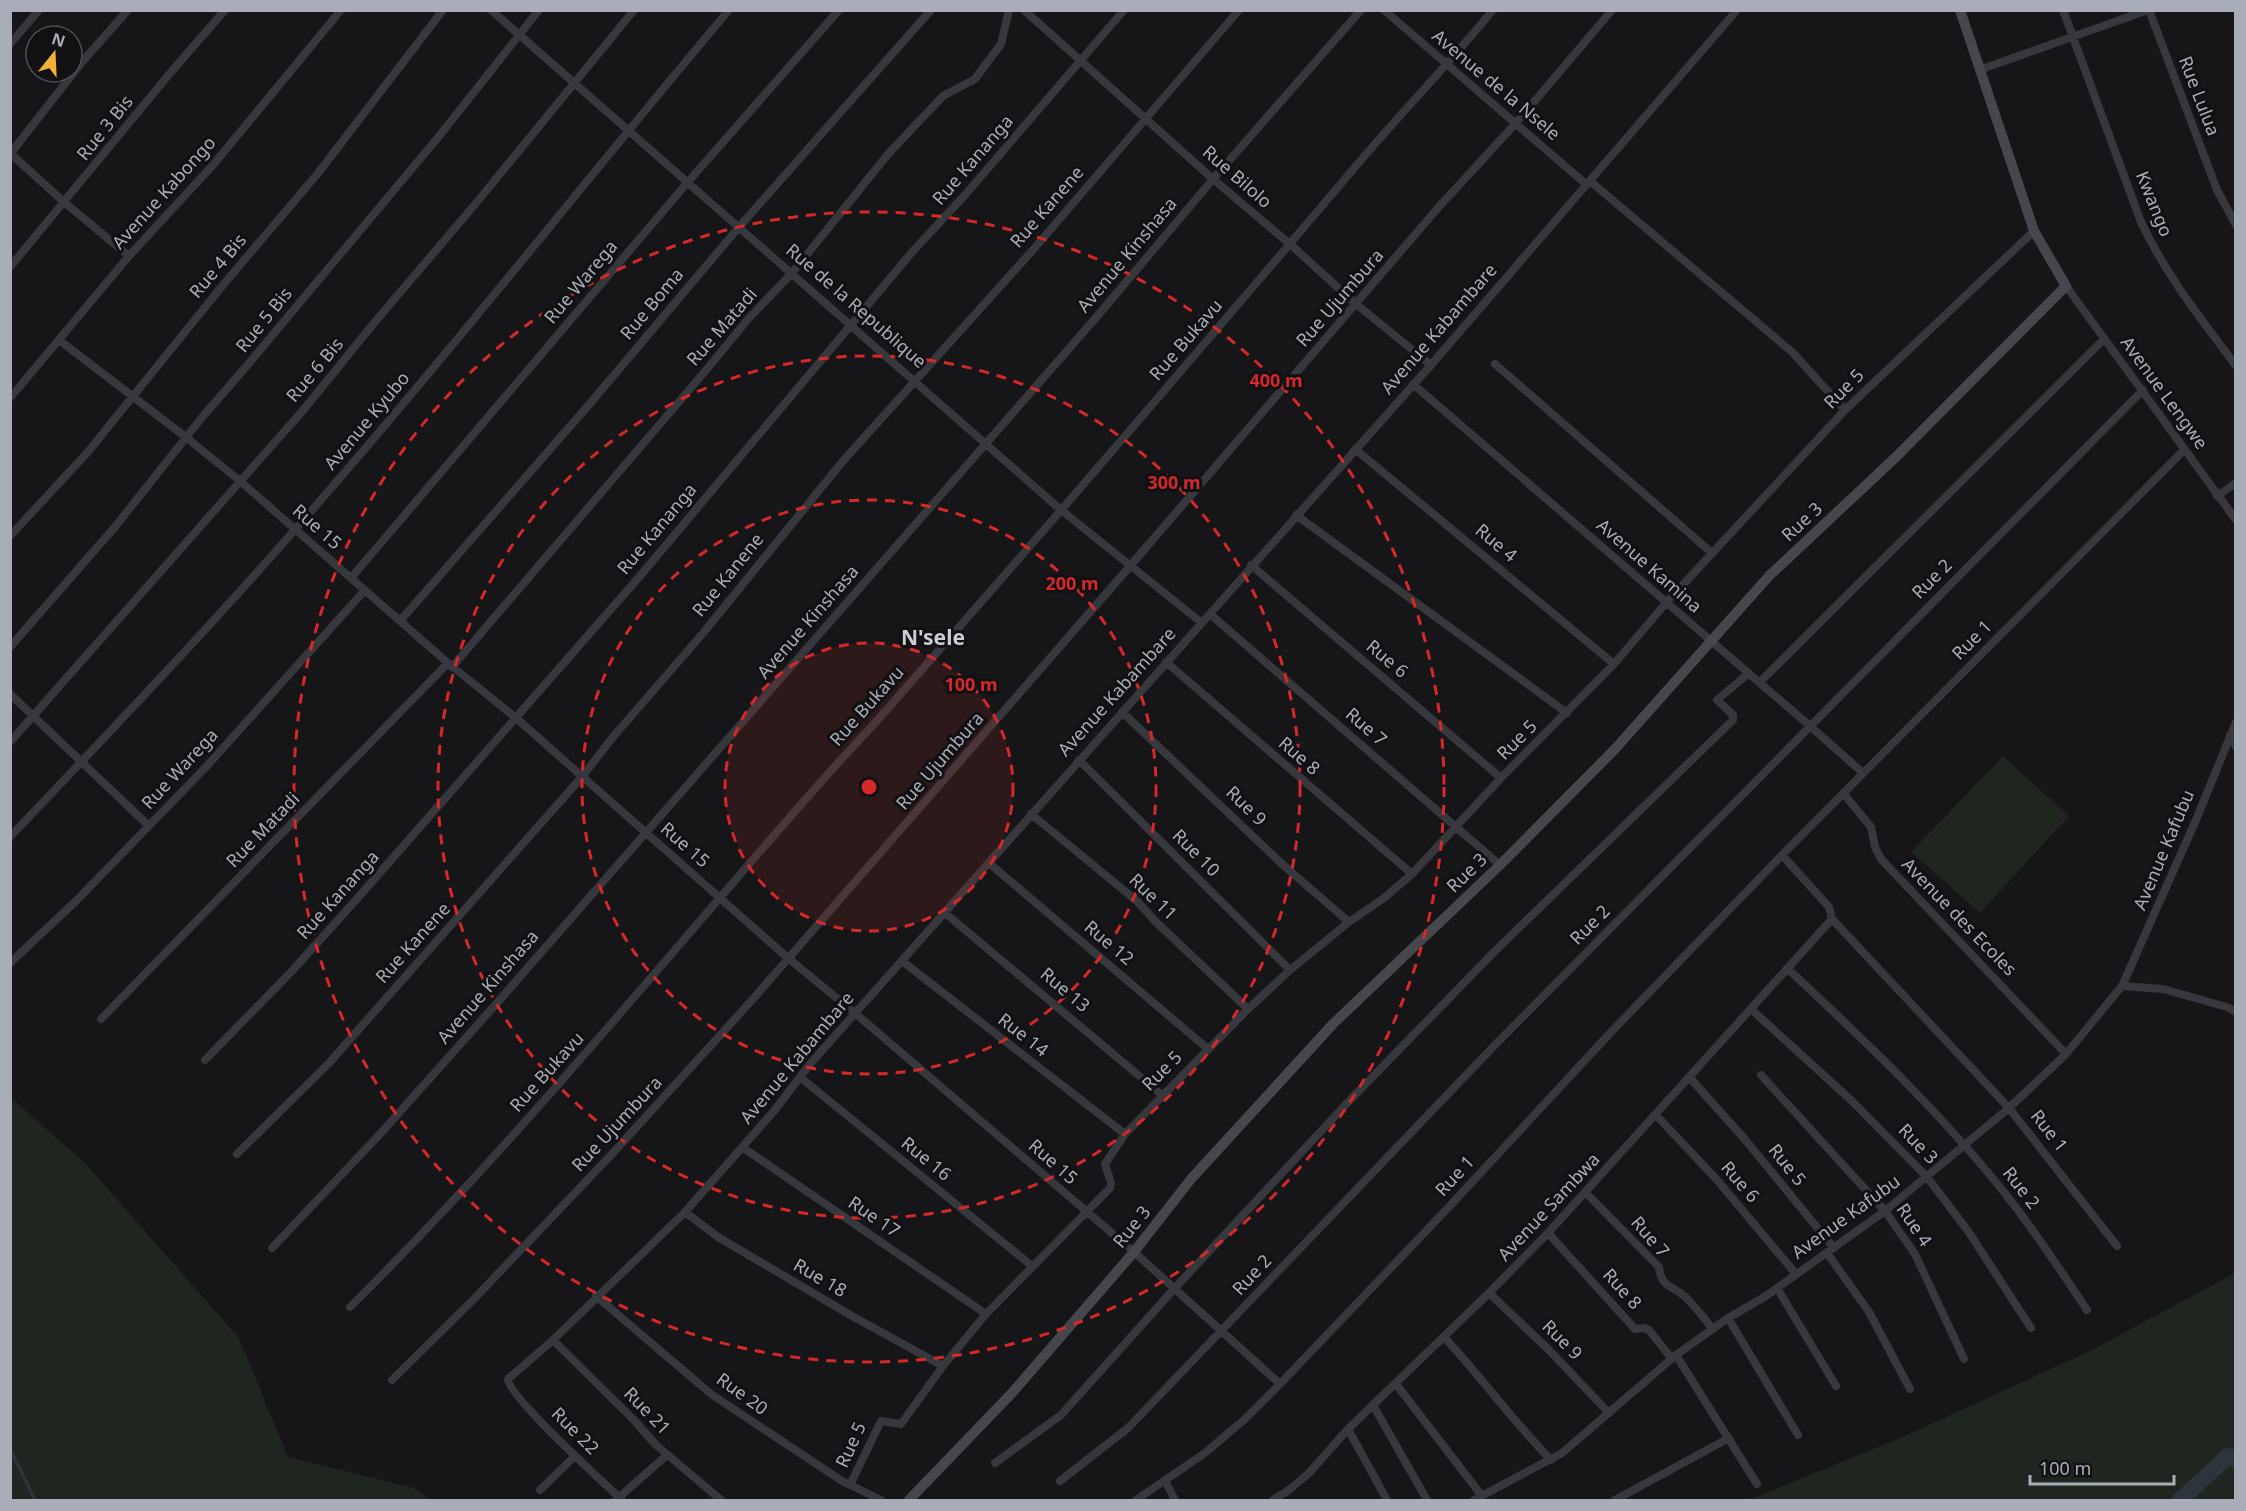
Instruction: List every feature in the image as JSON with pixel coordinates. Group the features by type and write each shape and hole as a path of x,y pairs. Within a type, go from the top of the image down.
{"street":[{"path":"10,44 39,10"},
{"path":"128,10 82,62 11,154 65,203 129,255"},
{"name":"Rue 3 Bis","path":"10,267 225,10"},
{"name":"Avenue Kabongo","path":"10,398 129,255 213,165 341,10"},
{"name":"Rue 4 Bis","path":"10,536 87,453 223,285 319,172 442,10"},
{"name":"Rue de la Republique","path":"492,10 1061,510 1202,623"},
{"name":"Rue 5 Bis","path":"10,647 114,528 204,415 440,135 539,10"},
{"name":"Rue 6 Bis","path":"10,742 305,408 634,10"},
{"name":"Avenue Kyubo","path":"10,837 295,530 462,335 628,129 729,10"},
{"name":"Rue Warega","path":"351,578 687,183 839,10"},
{"name":"Rue Boma","path":"400,621 593,400 739,227 930,10"},
{"name":"Rue Matadi","path":"100,1018 450,665 700,378 749,318 792,273 896,145 943,96 975,79 1001,44 1008,10"},
{"name":"Rue Bilolo","path":"1024,10 1213,179 1291,244 1356,304 1431,365"},
{"name":"Rue Kananga","path":"205,1060 300,962 516,718 913,251 965,195 1124,10"},
{"name":"Rue Kanene","path":"237,1154 329,1063 581,778 612,737 704,632 843,461 1032,251 1239,10"},
{"name":"Avenue Kinshasa","path":"272,1248 381,1132 645,832 987,443 1361,10"},
{"name":"Avenue de la Nsele","path":"1384,10 1791,352 1845,410"},
{"name":"Rue Bukavu","path":"350,1307 424,1231 555,1089 1061,510 1358,163 1448,65 1493,10"},
{"name":"Rue Ujumbura","path":"392,1380 474,1299 612,1154 738,1016 1612,10"},
{"name":"Avenue Kabambare","path":"507,1382 685,1212 1031,814 1431,365 1737,10"},
{"path":"1960,10 2034,231 2066,286"},
{"name":"Kwango","path":"2063,10 2141,222 2154,250 2188,304 2235,366"},
{"path":"1979,70 2149,10"},
{"name":"Rue Lulua","path":"2149,10 2217,190 2235,225"},
{"name":"Rue 5","path":"850,1485 881,1421 901,1424 943,1366 986,1314 1110,1188 1111,1183 1105,1164 1125,1134 1248,1009 1290,970 1412,874 1501,778 1614,664 1666,603 1845,410 2034,231"},
{"name":"Avenue Lengwe","path":"2066,286 2235,520"},
{"name":"Rue 3","path":"909,1500 1012,1393 1134,1252 1191,1179 1333,1023 1500,865 1615,749 1769,576 1896,457 2066,286"},
{"path":"1760,682 2104,339"},
{"name":"Rue 15","path":"59,340 187,438 240,482 450,665 516,718 581,778 788,958 1134,1252 1280,1384"},
{"path":"1495,364 1712,553"},
{"name":"Avenue Kamina","path":"1413,384 1863,773"},
{"name":"Rue 2","path":"1060,1481 1128,1428 1477,1064 2143,390"},
{"name":"Rue 4","path":"1355,449 1614,664"},
{"name":"Rue 1","path":"1136,1500 1205,1453 1280,1384 1621,1022 1782,855 2185,449"},
{"path":"2217,496 2235,483"},
{"name":"Rue 5","path":"1296,515 1567,713"},
{"name":"Rue 6","path":"1251,565 1501,778"},
{"name":"Rue Warega","path":"10,963 76,902 206,767 365,590"},
{"name":"Rue 7","path":"1210,614 1500,865"},
{"name":"Rue 8","path":"1166,662 1412,874"},
{"path":"995,1463 1061,1415 1296,1156 1494,952 1733,720 1733,715 1717,700 1749,673"},
{"path":"10,694 149,826"},
{"name":"Rue 9","path":"1122,712 1281,864 1349,922"},
{"name":"Avenue Kafubu","path":"1478,1498 1551,1460 1674,1357 1885,1212 2009,1108 2066,1054 2122,986 2196,820 2235,722"},
{"path":"2230,735 2235,747"},
{"name":"Rue 10","path":"1079,760 1290,970"},
{"name":"Avenue des Ecoles","path":"1843,793 1871,827 1875,847 1881,859 2066,1054"},
{"name":"Rue 11","path":"1031,814 1137,901 1248,1009"},
{"name":"Rue 1","path":"1782,855 1828,907 1832,919 2009,1108 2117,1246"},
{"name":"Rue 12","path":"989,863 1208,1049"},
{"name":"Rue 13","path":"945,913 1162,1095"},
{"name":"Avenue Sambwa","path":"1273,1500 1310,1473 1348,1429 1490,1293 1548,1233 1832,919"},
{"name":"Rue 14","path":"902,961 1125,1134"},
{"name":"Rue 2","path":"1788,969 1964,1144 2024,1217 2087,1310"},
{"path":"2122,986 2163,989 2235,1012"},
{"name":"Rue 3","path":"1751,1009 1852,1101 1927,1177 1968,1231 2031,1328"},
{"name":"Rue 4","path":"1761,1075 1885,1212 1915,1254 1964,1359"},
{"name":"Rue 16","path":"800,1077 1032,1266"},
{"name":"Rue 5","path":"1689,1077 1743,1136 1830,1250 1869,1312 1910,1389"},
{"name":"Rue 6","path":"1656,1115 1717,1180 1796,1274"},
{"name":"Rue 17","path":"742,1147 986,1314"},
{"name":"Rue 7","path":"1586,1193 1659,1267 1661,1279 1670,1288 1683,1294 1713,1329"},
{"name":"Rue 18","path":"685,1212 718,1238 943,1366"},
{"name":"Rue 8","path":"1548,1233 1635,1329 1649,1330 1674,1357 1757,1484"},
{"path":"1777,1288 1836,1386"},
{"name":"Rue 9","path":"1490,1293 1609,1413"},
{"name":"Rue 20","path":"597,1296 711,1394 850,1485 880,1500"},
{"path":"1728,1318 1798,1435"},
{"path":"1444,1337 1486,1383 1523,1431 1551,1460"},
{"name":"Rue 21","path":"553,1340 667,1455 721,1500"},
{"name":"Rue 22","path":"507,1382 522,1401 619,1499"},
{"path":"1396,1384 1478,1498"},
{"path":"1373,1405 1427,1500"},
{"path":"1348,1429 1387,1500"},
{"path":"1615,1500 1729,1438"},
{"path":"619,1499 667,1455"},
{"path":"540,1490 575,1456"},
{"path":"1165,1481 1175,1500"}],"shaded area":[{"path":"2003,756 2069,816 1980,913 1911,852"},
{"path":"10,1097 85,1163 239,1338 288,1457 414,1488 431,1500 11,1500"},
{"path":"2235,1273 2235,1500 1740,1500 1756,1497 1900,1438 2088,1352"}],"waterway":[{"path":"10,1449 35,1500"},
{"path":"2180,1500 2228,1456 2236,1459"}],"district":[{"name":"N'sele","path":"933,638"}]}
